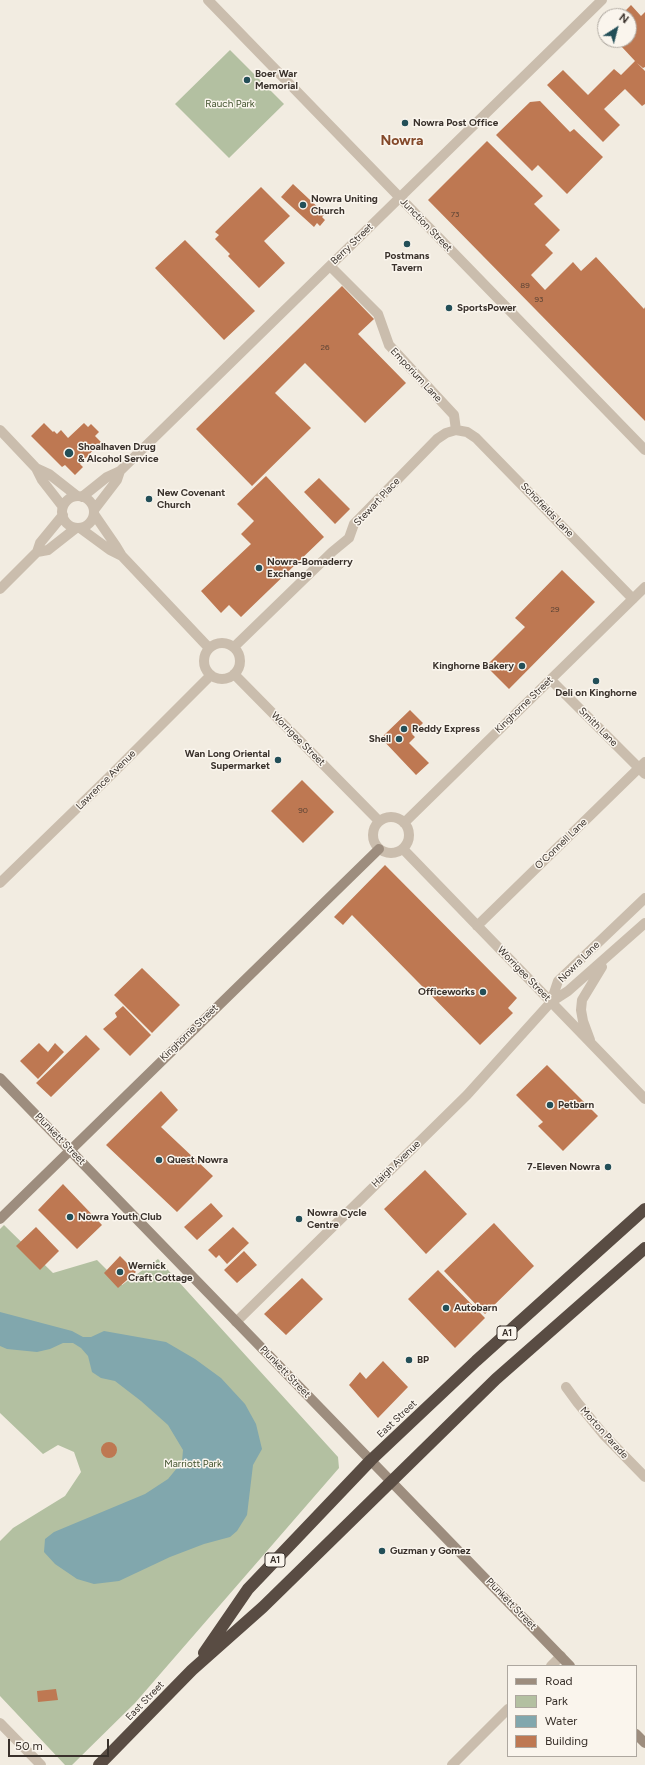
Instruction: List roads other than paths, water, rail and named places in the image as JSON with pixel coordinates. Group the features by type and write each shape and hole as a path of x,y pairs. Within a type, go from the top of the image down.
{"highway":[{"name":"East Street","path":"192,1670 248,1589 371,1460 476,1361 645,1209"},
{"name":"East Street","path":"99,1765 192,1670 263,1607 391,1480 496,1379 645,1248"}],"street":[{"name":"Junction Street","path":"208,0 645,450"},
{"name":"Berry Street","path":"79,496 107,477 120,471 602,0"},
{"name":"Emporium Lane","path":"330,266 378,314 389,345 454,415 456,430"},
{"path":"0,430 36,468 42,480 63,511 67,523 78,528 110,550 122,556"},
{"name":"Stewart Place","path":"234,647 332,552 349,538 354,524 437,439 446,433 456,430"},
{"name":"Schofields Lane","path":"456,430 467,432 476,438 633,599"},
{"path":"36,468 49,474 91,503 94,512 122,556 209,648"},
{"name":"Berry Street","path":"94,512 117,480 120,471"},
{"path":"0,589 37,552 40,543 63,511 70,498 79,496"},
{"path":"37,552 48,550 78,528 89,524 94,512"},
{"name":"Kinghorne Street","path":"404,823 645,587"},
{"path":"219,643 224,643 234,647 240,661 234,674 220,679 211,675 204,665 205,653 209,648 219,643"},
{"name":"Worrigee Street","path":"234,674 379,821"},
{"name":"Lawrence Avenue","path":"0,883 211,675"},
{"name":"Smith Lane","path":"550,680 643,768"},
{"name":"O'Connell Lane","path":"477,926 643,768"},
{"path":"389,817 395,818 404,823 409,836 406,845 399,852 388,854 379,849 373,840 373,830 379,821 389,817"},
{"name":"Kinghorne Street","path":"0,1219 379,849"},
{"name":"Worrigee Street","path":"403,849 645,1099"},
{"name":"Nowra Lane","path":"551,1002 558,981 645,898"},
{"name":"Nowra Lane","path":"633,909 645,905"},
{"name":"Nowra Lane","path":"551,1002 568,991 645,923"},
{"name":"Nowra Lane","path":"592,1044 583,1021 581,1010 582,1000 608,957"},
{"name":"Haigh Avenue","path":"236,1322 467,1095 551,1002"},
{"name":"Plunkett Street","path":"0,1078 569,1665"},
{"name":"Morton Parade","path":"566,1387 604,1435 645,1477"},
{"path":"552,1665 561,1656"},
{"path":"452,1765 507,1710"},
{"path":"0,1723 41,1765"},
{"path":"637,1735 645,1743"}],"water":[{"path":"0,1312 72,1331 83,1337 91,1337 104,1331 166,1342 195,1359 221,1378 245,1404 256,1424 262,1449 253,1465 247,1515 237,1531 230,1537 204,1544 170,1557 119,1581 94,1584 77,1579 55,1564 44,1552 45,1539 54,1532 145,1494 168,1479 182,1462 183,1450 168,1425 141,1401 115,1381 101,1378 92,1372 88,1356 81,1348 73,1343 63,1343 50,1349 37,1352 7,1349 0,1346"}],"place":[{"name":"Boer War Memorial","path":"247,80"},
{"name":"Nowra Post Office","path":"405,123"},
{"name":"Nowra Uniting Church","path":"303,205"},
{"name":"Postmans Tavern","path":"407,244"},
{"name":"SportsPower","path":"449,308"},
{"name":"Shoalhaven Drug & Alcohol Service","path":"69,453"},
{"name":"New Covenant Church","path":"149,499"},
{"name":"Nowra-Bomaderry Exchange","path":"259,568"},
{"name":"Kinghorne Bakery","path":"522,666"},
{"name":"Deli on Kinghorne","path":"596,681"},
{"name":"Reddy Express","path":"404,729"},
{"name":"Shell","path":"399,739"},
{"name":"Wan Long Oriental Supermarket","path":"278,760"},
{"name":"Officeworks","path":"483,992"},
{"name":"Petbarn","path":"550,1105"},
{"name":"Quest Nowra","path":"159,1160"},
{"name":"7-Eleven Nowra","path":"608,1167"},
{"name":"Nowra Youth Club","path":"70,1217"},
{"name":"Nowra Cycle Centre","path":"299,1219"},
{"name":"Wernick Craft Cottage","path":"120,1272"},
{"name":"Autobarn","path":"446,1308"},
{"name":"BP","path":"409,1360"},
{"name":"Guzman y Gomez","path":"382,1551"}],"district":[{"name":"Nowra","path":"402,141"}],"park label":[{"name":"Rauch Park","path":"230,104"},
{"name":"Marriott Park","path":"193,1464"}]}
